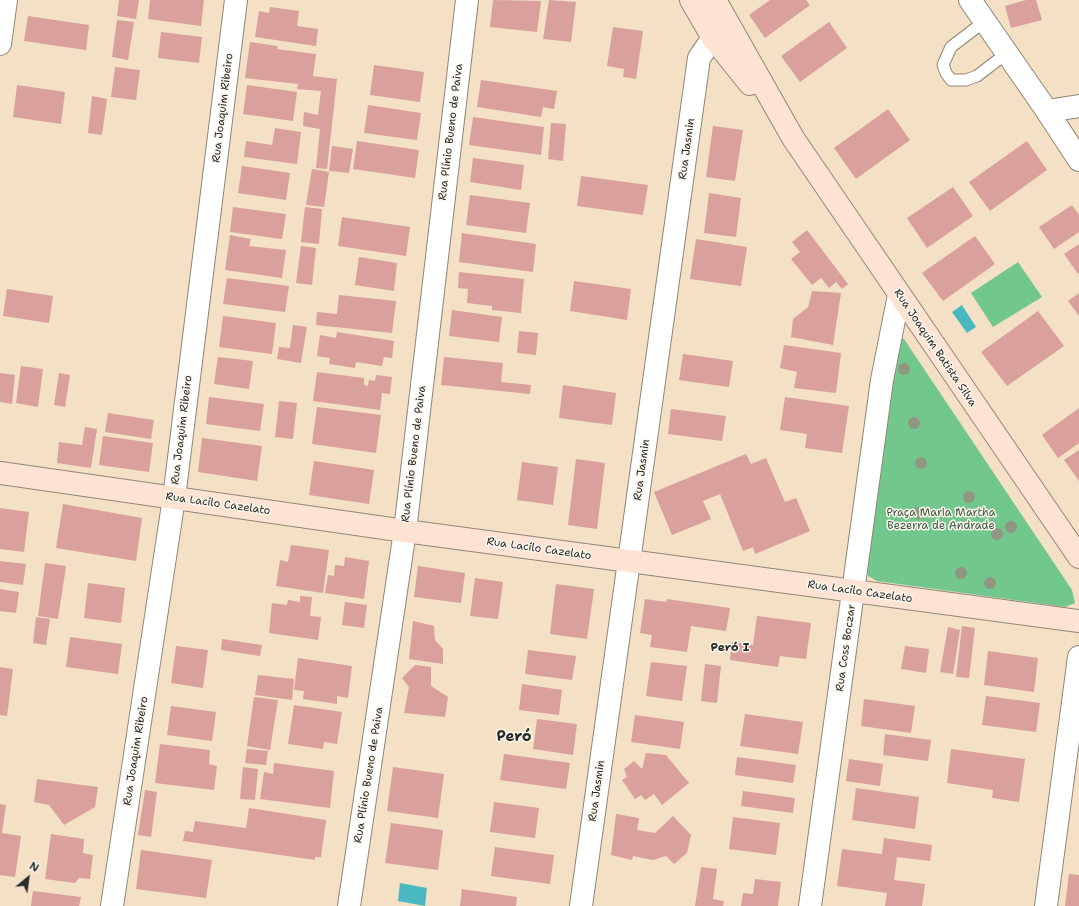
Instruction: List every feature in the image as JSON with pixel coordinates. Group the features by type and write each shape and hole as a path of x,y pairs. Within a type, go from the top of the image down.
{"street":[{"path":"0,44 6,0"},
{"name":"Rua Joaquim Ribeiro","path":"112,906 174,498 236,0"},
{"name":"Rua Plínio Bueno de Paiva","path":"349,906 405,531 467,0"},
{"name":"Rua Joaquim Batista Silva","path":"691,0 714,38 793,138 898,295 1079,557"},
{"name":"Rua Joaquim Batista Silva","path":"716,0 793,138"},
{"path":"970,0 1079,160"},
{"name":"Rua Jasmin","path":"581,906 699,58 714,38"},
{"path":"1047,111 1079,106"},
{"name":"Rua Coss Boczar","path":"810,906 882,380 898,295"},
{"name":"Rua Lacílo Cazelato","path":"0,473 405,531 1079,621"},
{"path":"1046,906 1079,657"}],"lane":[{"path":"985,21 951,48 943,65 951,80 966,80 977,76 1007,53"}],"green space":[{"path":"1018,262 1042,297 993,327 971,293"},
{"name":"Praça Maria Martha Bezerra de Andrade","path":"899,338 904,339 1072,590 1075,603 1065,607 877,581 868,576 864,567"}],"water":[{"path":"962,305 976,327 967,333 952,312"},
{"path":"400,883 427,888 425,906 398,901"}],"building":[{"path":"119,0 139,0 136,19 117,16"},
{"path":"150,0 204,0 201,26 148,19"},
{"path":"493,0 541,1 537,32 490,27"},
{"path":"549,0 576,2 571,42 543,39"},
{"path":"770,0 806,0 810,5 765,38 749,15"},
{"path":"1026,0 1036,0 1042,20 1011,28 1005,6"},
{"path":"270,7 299,11 297,26 318,29 316,46 255,37 259,11 269,13"},
{"path":"28,16 89,25 86,50 24,41"},
{"path":"117,20 134,22 128,60 112,57"},
{"path":"829,22 847,48 800,82 781,56"},
{"path":"613,27 643,31 636,79 623,77 624,69 607,66"},
{"path":"161,32 202,37 199,63 158,58"},
{"path":"250,42 278,46 277,49 316,54 313,76 337,79 327,169 316,168 320,129 303,126 304,112 318,115 321,91 297,89 298,84 245,78"},
{"path":"374,65 424,72 420,102 370,95"},
{"path":"115,67 140,70 136,100 111,97"},
{"path":"481,80 557,91 554,109 543,107 541,117 477,107"},
{"path":"17,85 65,92 61,124 13,117"},
{"path":"247,85 297,92 293,121 243,114"},
{"path":"92,96 107,99 102,135 88,133"},
{"path":"368,105 421,113 417,140 364,133"},
{"path":"888,109 910,140 856,179 834,148"},
{"path":"473,117 544,127 541,155 469,145"},
{"path":"551,123 566,124 563,161 548,159"},
{"path":"713,126 743,130 735,181 706,177"},
{"path":"275,128 301,132 297,164 244,157 246,141 272,145"},
{"path":"357,141 419,150 415,178 353,169"},
{"path":"1027,141 1047,170 990,211 969,182"},
{"path":"332,146 353,149 349,173 329,171"},
{"path":"473,158 524,165 521,190 470,182"},
{"path":"242,166 290,173 286,200 238,193"},
{"path":"312,169 329,172 324,207 306,205"},
{"path":"581,176 648,185 643,215 577,206"},
{"path":"953,187 973,216 927,248 907,218"},
{"path":"709,193 741,198 736,237 704,233"},
{"path":"470,195 530,203 526,233 466,225"},
{"path":"1072,205 1079,215 1079,232 1054,249 1039,227"},
{"path":"233,207 286,214 282,239 230,232"},
{"path":"305,207 322,209 319,244 301,242"},
{"path":"342,217 410,227 406,256 338,246"},
{"path":"807,230 848,284 842,289 836,282 829,288 821,278 812,285 791,259 800,252 792,242"},
{"path":"462,233 536,244 533,272 459,262"},
{"path":"230,235 251,239 249,246 286,250 282,278 225,270"},
{"path":"975,236 995,264 943,301 922,273"},
{"path":"696,239 747,247 741,286 690,279"},
{"path":"1079,244 1079,273 1078,274 1064,254"},
{"path":"301,246 316,248 312,285 296,283"},
{"path":"359,257 397,263 394,291 355,285"},
{"path":"459,272 524,279 521,313 492,310 492,306 467,303 468,289 458,288"},
{"path":"227,278 289,286 285,312 223,304"},
{"path":"574,281 631,289 627,320 570,311"},
{"path":"7,289 53,296 49,323 3,316"},
{"path":"812,291 841,293 833,345 791,337 793,319 808,307"},
{"path":"1079,293 1079,316 1068,301"},
{"path":"339,295 396,301 392,333 316,325 317,312 337,314"},
{"path":"452,310 502,317 499,342 449,336"},
{"path":"1038,311 1064,346 1007,386 981,352"},
{"path":"223,316 276,323 272,354 219,347"},
{"path":"293,325 307,327 301,363 277,359 279,347 290,348"},
{"path":"519,331 538,333 536,355 517,353"},
{"path":"337,332 394,341 392,358 384,357 382,366 356,362 355,368 329,364 330,358 317,356 320,335 336,338"},
{"path":"784,345 841,353 836,393 794,388 797,372 780,368"},
{"path":"683,354 733,361 729,387 679,380"},
{"path":"218,357 253,361 249,389 214,384"},
{"path":"444,357 503,363 501,382 531,385 530,394 441,385"},
{"path":"21,366 43,369 38,407 16,403"},
{"path":"317,372 364,378 364,385 368,386 369,380 375,381 376,375 392,377 390,394 382,393 380,410 313,401"},
{"path":"0,373 15,375 12,404 0,402"},
{"path":"59,373 70,375 65,407 54,405"},
{"path":"563,385 616,393 612,425 559,418"},
{"path":"209,397 264,404 260,431 206,424"},
{"path":"785,397 849,406 842,453 805,448 807,434 780,430"},
{"path":"279,401 297,403 293,439 275,437"},
{"path":"317,407 381,415 376,453 312,444"},
{"path":"1079,408 1079,443 1058,458 1042,435"},
{"path":"671,409 726,416 722,441 668,434"},
{"path":"108,413 154,420 151,439 105,432"},
{"path":"85,427 97,429 91,468 57,463 59,442 82,445"},
{"path":"103,436 153,443 149,472 99,465"},
{"path":"202,438 262,446 257,481 198,472"},
{"path":"1079,450 1079,481 1064,460"},
{"path":"746,454 751,464 766,458 785,502 796,498 810,531 755,554 753,547 743,551 720,494 703,501 711,519 672,535 654,492"},
{"path":"576,459 605,463 597,529 568,525"},
{"path":"314,461 374,470 369,504 309,495"},
{"path":"522,462 558,467 553,505 517,500"},
{"path":"63,504 142,518 136,561 56,548"},
{"path":"0,508 29,512 24,552 0,549"},
{"path":"291,545 329,550 323,593 276,586 280,560 288,562"},
{"path":"345,557 369,561 364,599 325,593 328,575 334,576 335,565 344,566"},
{"path":"0,561 26,564 23,585 0,582"},
{"path":"45,563 66,566 58,619 38,616"},
{"path":"418,566 465,573 461,603 414,597"},
{"path":"475,578 503,582 498,619 470,616"},
{"path":"88,583 125,588 121,623 84,618"},
{"path":"556,584 594,589 587,639 550,634"},
{"path":"0,589 19,592 16,613 0,611"},
{"path":"300,596 312,597 310,616 321,617 318,640 269,633 272,603 287,605 288,600 300,602"},
{"path":"645,599 666,602 667,599 730,608 726,631 691,626 687,652 650,647 652,635 640,633"},
{"path":"345,602 367,605 364,628 342,625"},
{"path":"757,616 811,623 806,659 780,656 778,667 730,660 732,642 753,645"},
{"path":"36,617 50,619 46,645 33,643"},
{"path":"413,621 434,626 435,640 443,649 443,664 409,659"},
{"path":"962,626 975,628 969,678 956,677"},
{"path":"948,627 960,630 953,674 940,672"},
{"path":"70,637 122,644 118,674 66,667"},
{"path":"222,639 262,645 260,656 221,650"},
{"path":"176,646 208,650 203,688 171,683"},
{"path":"905,646 929,649 926,673 901,669"},
{"path":"528,650 576,656 572,680 525,674"},
{"path":"988,651 1038,658 1034,692 984,685"},
{"path":"298,658 352,666 348,698 337,696 337,704 303,699 304,691 294,690"},
{"path":"651,662 687,666 682,701 646,696"},
{"path":"705,664 721,666 717,703 701,701"},
{"path":"415,665 431,667 431,686 448,697 445,717 404,713 409,687 402,678"},
{"path":"0,667 13,669 7,716 0,715"},
{"path":"258,675 294,679 292,700 255,695"},
{"path":"522,684 562,690 559,715 519,710"},
{"path":"986,696 1040,703 1036,732 982,725"},
{"path":"254,697 278,700 270,750 247,746"},
{"path":"864,699 915,706 911,733 861,726"},
{"path":"294,705 342,712 337,744 324,742 323,749 288,744"},
{"path":"171,706 216,712 212,741 167,735"},
{"path":"745,714 803,722 798,754 740,746"},
{"path":"635,715 684,722 680,749 631,742"},
{"path":"537,719 577,724 573,755 533,749"},
{"path":"885,734 931,740 928,761 883,755"},
{"path":"160,744 210,750 209,764 217,766 214,790 155,783"},
{"path":"247,749 268,751 266,765 245,763"},
{"path":"951,749 1025,759 1019,802 992,798 993,790 947,783"},
{"path":"646,753 666,755 689,783 662,805 654,794 645,800 641,795 635,799 622,780 627,777 624,769 634,761 642,769"},
{"path":"504,754 570,763 566,789 500,780"},
{"path":"737,757 796,765 793,783 735,775"},
{"path":"849,759 883,764 880,786 846,781"},
{"path":"274,763 334,771 330,808 260,799 264,772 273,774"},
{"path":"243,767 258,769 255,800 240,799"},
{"path":"393,767 444,774 438,818 387,811"},
{"path":"37,779 98,787 95,807 64,825 49,805 34,802"},
{"path":"856,788 919,797 915,829 852,820"},
{"path":"145,790 157,792 151,837 138,835"},
{"path":"743,791 795,798 793,813 741,806"},
{"path":"494,802 539,808 535,838 490,832"},
{"path":"0,804 6,805 2,833 21,836 15,877 0,875"},
{"path":"249,808 326,820 321,857 315,857 315,860 183,841 185,831 193,832 195,821 246,828"},
{"path":"616,814 639,818 637,830 655,833 673,816 691,835 687,853 674,864 666,856 653,860 633,856 632,860 611,855"},
{"path":"733,817 780,823 776,855 729,849"},
{"path":"391,823 443,830 438,870 385,863"},
{"path":"51,834 84,839 83,853 93,855 90,879 79,878 75,883 45,879"},
{"path":"884,838 932,845 930,861 897,857 894,880 925,884 922,906 885,906 887,893 837,886 842,849 882,854"},
{"path":"495,847 554,855 550,884 491,876"},
{"path":"141,850 212,860 206,898 136,889"},
{"path":"701,867 717,869 713,899 724,901 723,906 695,906"},
{"path":"1069,874 1079,875 1079,906 1065,906"},
{"path":"755,879 781,882 778,906 741,906 743,893 753,894"},
{"path":"462,889 517,897 516,906 460,906"},
{"path":"33,891 81,897 79,906 31,906"}],"district":[{"name":"Peró I","path":"730,648"},
{"name":"Peró","path":"514,737"}]}
